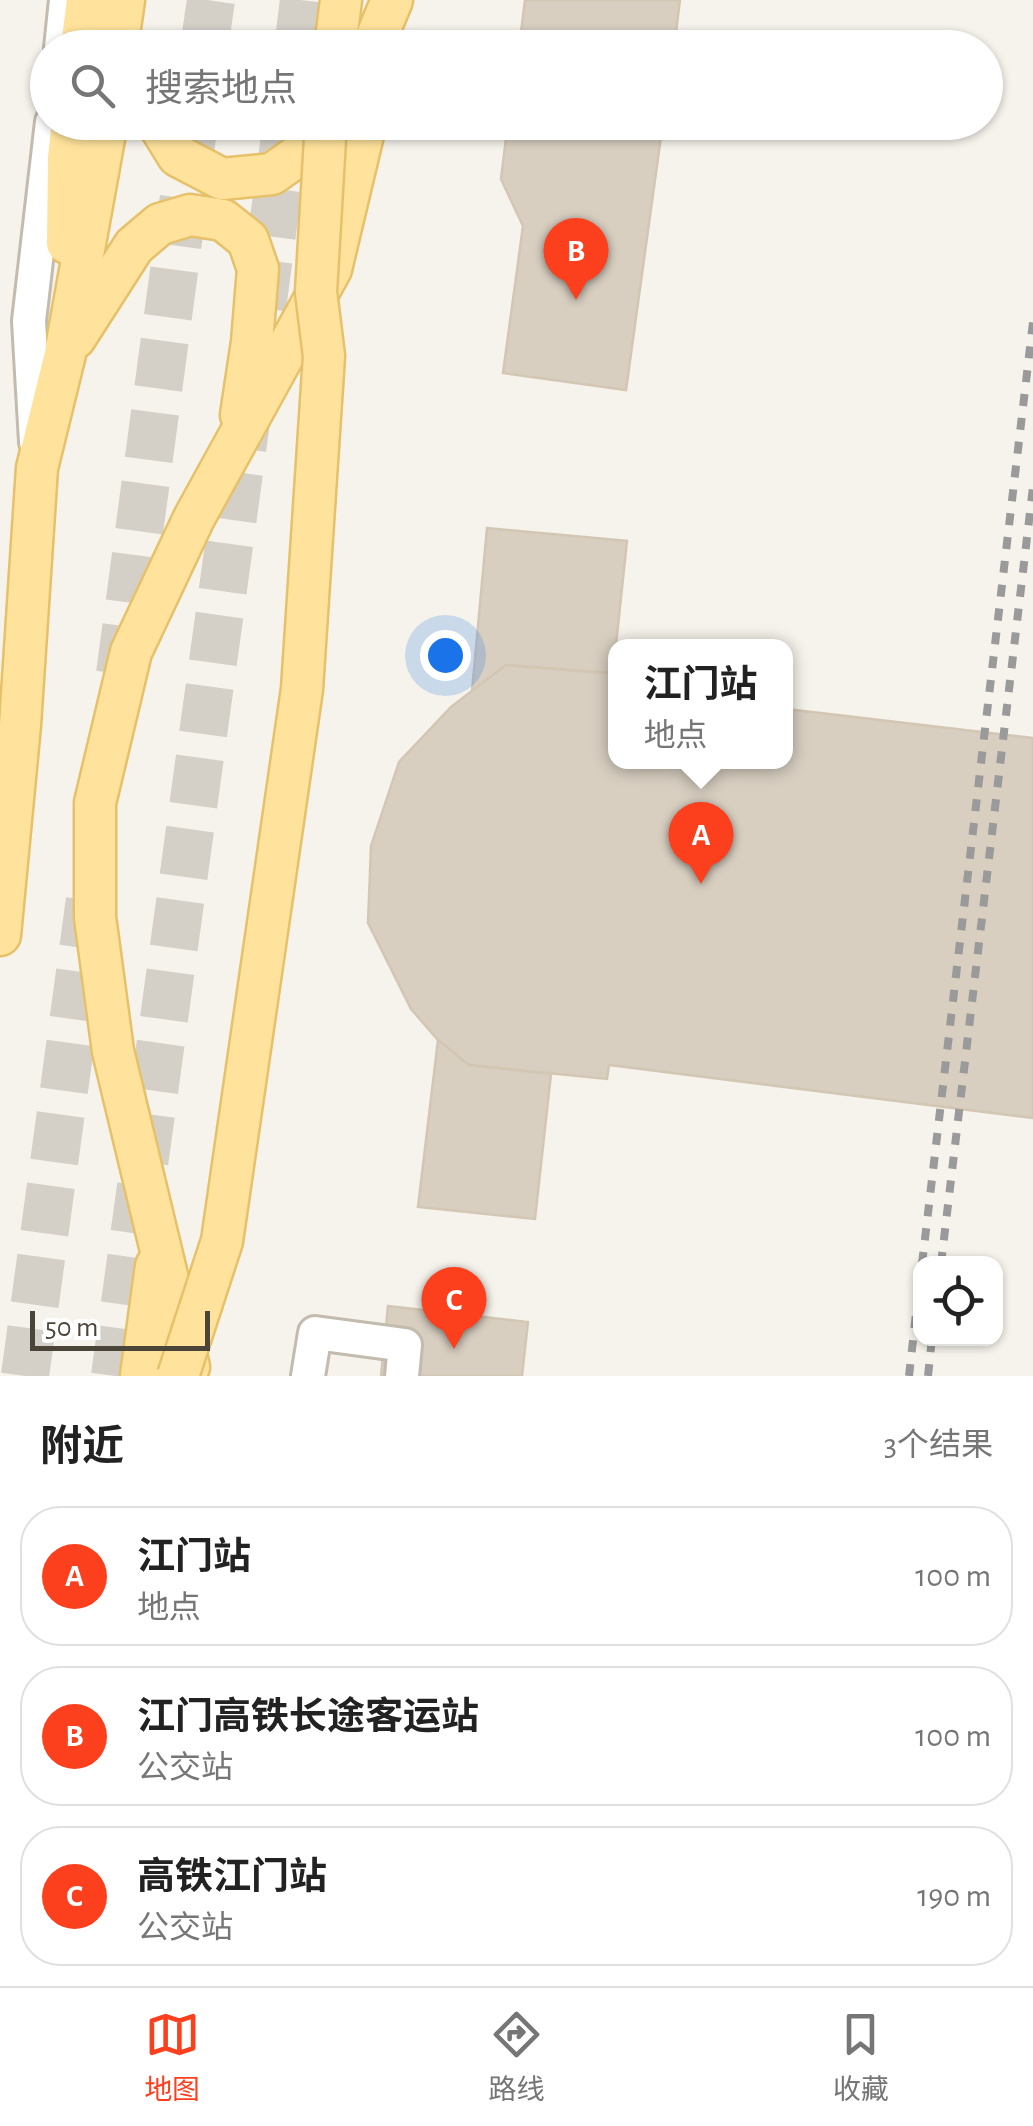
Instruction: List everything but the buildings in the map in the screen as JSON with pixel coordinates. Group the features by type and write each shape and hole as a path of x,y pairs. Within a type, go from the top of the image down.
{"main road":[{"path":"84,30 87,0"},
{"path":"120,30 124,0"},
{"path":"139,0 143,30"},
{"path":"338,30 342,0"},
{"path":"380,30 394,0"},
{"path":"388,30 394,0"},
{"path":"64,140 65,354"},
{"path":"0,604 65,354 103,140"},
{"path":"168,140 178,156 222,180 272,174 317,140"},
{"path":"178,1376 222,1241 302,689 324,356 316,292 327,140"},
{"path":"192,1376 113,1050 95,916 95,803 132,652 194,518 331,269 362,140"},
{"path":"65,354 134,246 160,224 190,216 223,220 248,240 258,269 252,342 236,444"},
{"path":"0,935 20,725 37,468"},
{"path":"140,1376 160,1241"}],"street":[{"path":"62,30 66,0"},
{"path":"37,468 29,321 63,140"},
{"path":"308,1376 314,1334 405,1344 402,1376"}],"tunnel":[{"path":"207,30 211,0"},
{"path":"300,30 304,0"},
{"path":"120,674 192,140"},
{"path":"262,308 285,140"},
{"path":"115,1376 247,414"},
{"path":"25,1376 90,899"}],"railway":[{"path":"923,1256 1033,322"},
{"path":"942,1256 1033,487"},
{"path":"909,1376 913,1340"},
{"path":"928,1376 931,1346"}],"place":[{"name":"江门高铁长途客运站","path":"576,300"},
{"name":"江门站","path":"701,884"},
{"name":"高铁江门站","path":"454,1349"}]}
